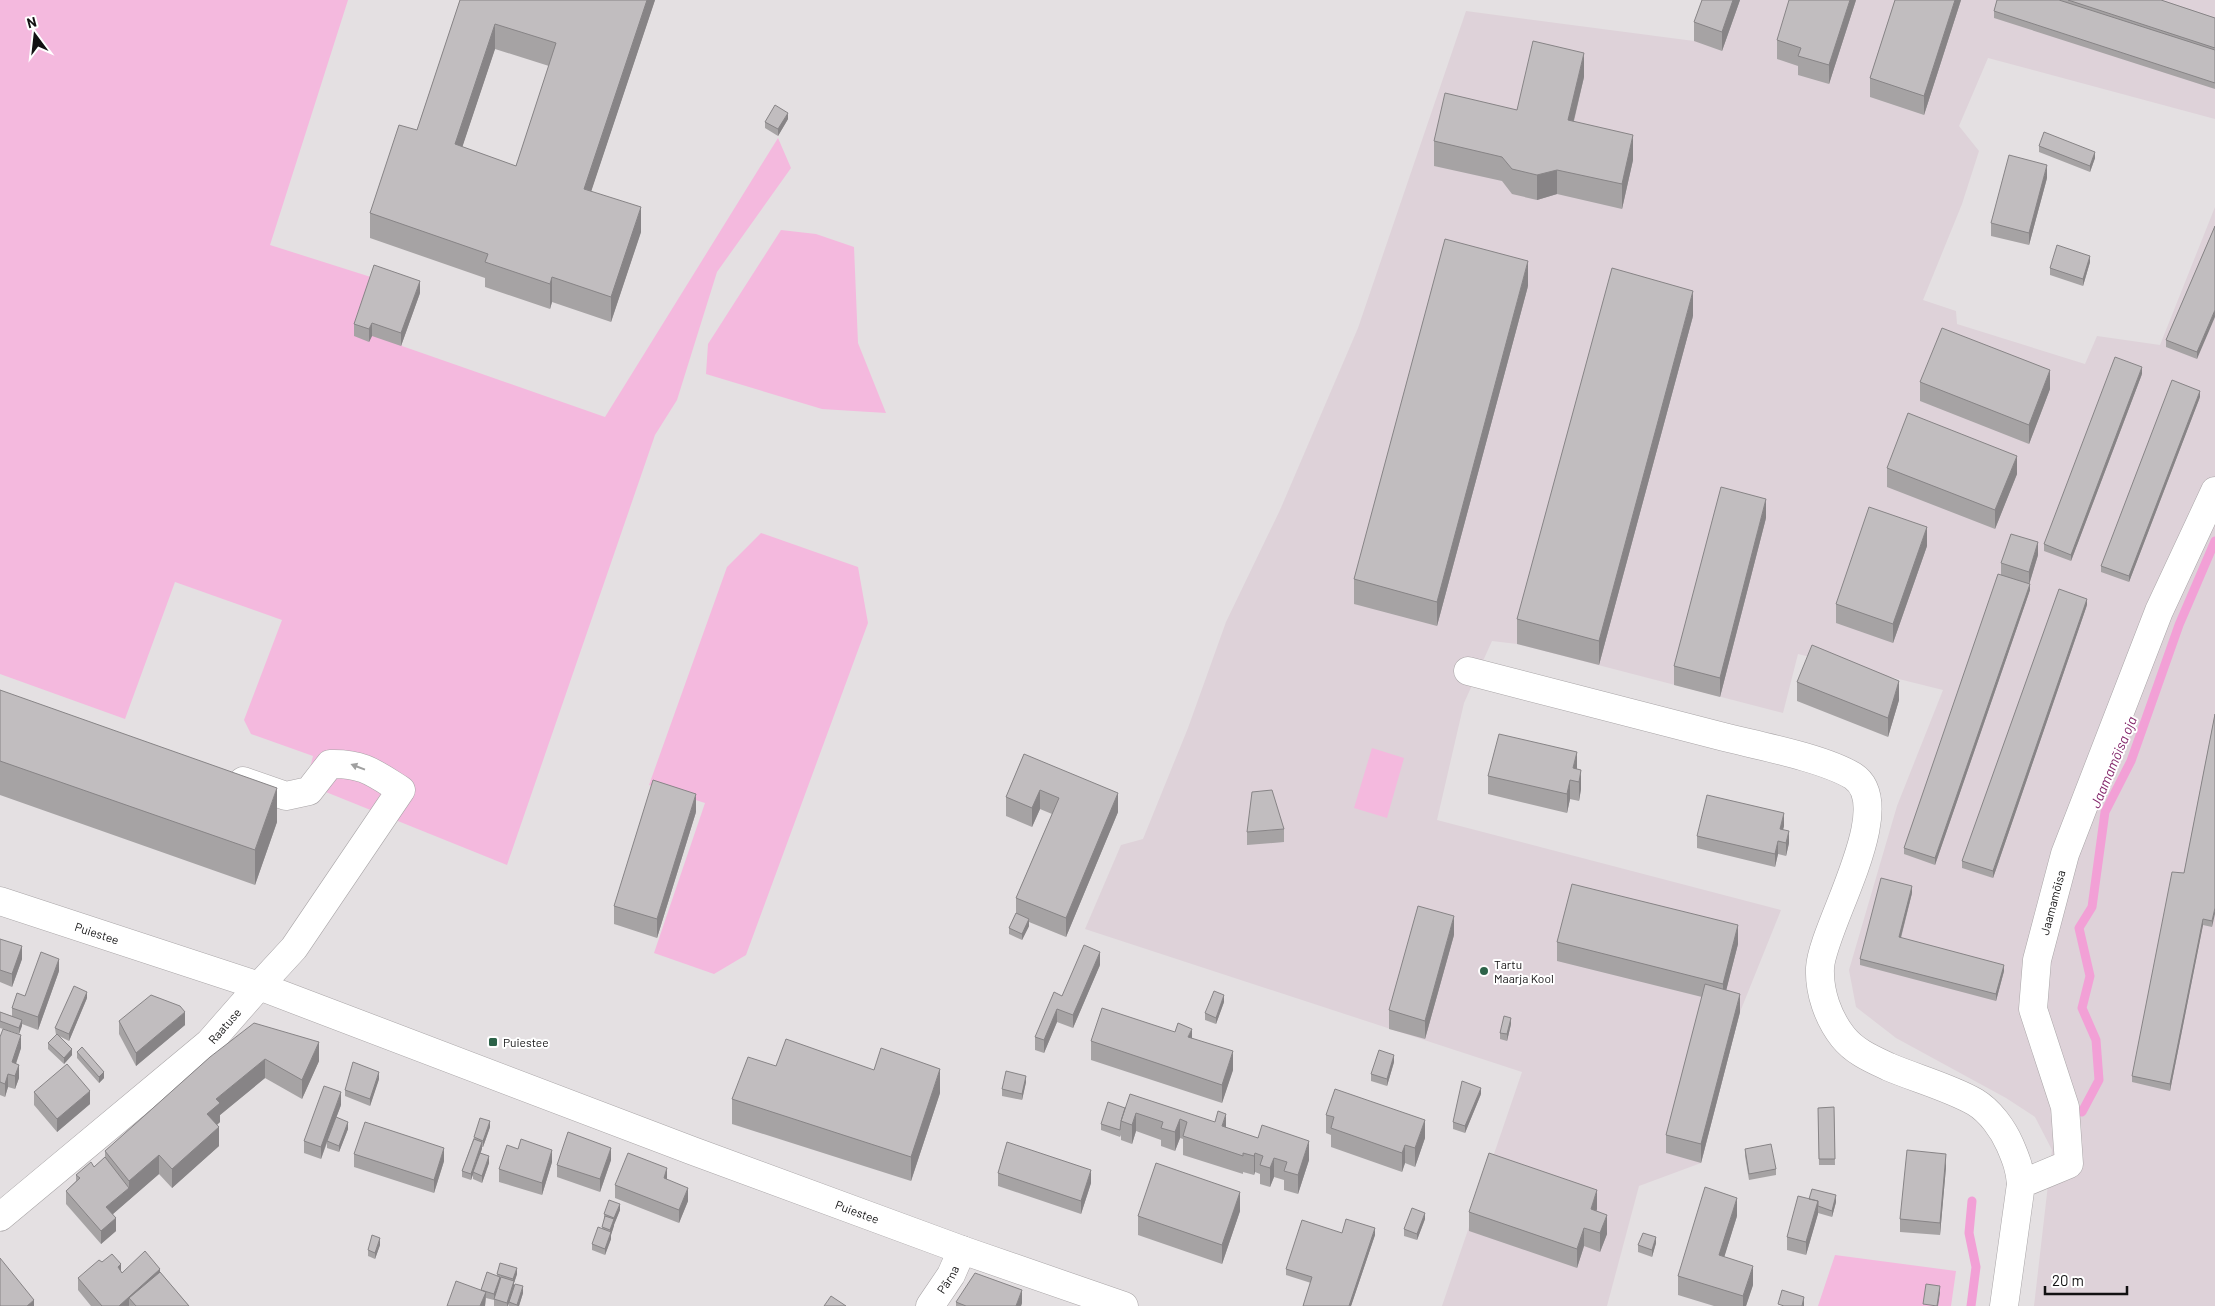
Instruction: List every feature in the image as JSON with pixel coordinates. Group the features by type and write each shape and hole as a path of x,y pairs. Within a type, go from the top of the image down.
{"street":[{"name":"Jaamamõisa","path":"2021,1184 2069,1164 2065,1107 2034,1009 2037,960 2065,854 2159,611 2215,491"},
{"path":"1468,671 1753,744 1836,767 1855,778 1867,793 1868,816 1862,846 1820,965 1820,987 1826,1005 1844,1038 1863,1056 1976,1103 2003,1130 2020,1167 2021,1184 2004,1306"},
{"name":"Raatuse","path":"0,1217 209,1042 294,948 401,790 372,772 352,764 330,764 308,790 286,796 222,774"},
{"name":"Puiestee","path":"0,901 259,986 692,1151 962,1250 1124,1306"},
{"name":"Pärna","path":"930,1306 951,1275 962,1250"}],"shaded area":[{"path":"0,0 348,0 270,245 374,278 402,346 605,417 778,138 791,168 717,272 677,400 655,435 507,865 306,784 313,756 251,734 244,720 282,620 175,582 125,719 0,674"},
{"path":"1709,0 2215,0 2215,119 1988,58 1959,126 1979,151 1962,204 1923,300 1956,311 1957,324 2085,364 2097,336 2160,345 2215,207 2215,1306 2034,1306 2052,1150 2035,1117 2006,1098 1896,1038 1856,1007 1849,970 1897,806 1943,690 1798,654 1783,713 1517,644 1492,641 1464,703 1437,820 1781,910 1740,1012 1701,1163 1639,1186 1607,1306 1442,1306 1522,1072 1085,929 1121,845 1143,839 1188,728 1226,622 1280,510 1358,328 1466,11 1694,41"},
{"path":"781,230 816,234 854,247 858,343 886,413 822,409 706,374 708,344"},
{"path":"761,533 858,567 868,623 746,955 714,974 654,953 705,803 649,785 727,567"},
{"path":"1372,748 1404,758 1387,818 1354,808"},
{"path":"1835,1255 1956,1271 1951,1306 1818,1306"}],"building":[{"path":"460,0 647,0 584,189 641,207 611,297 552,277 550,284 485,262 488,254 370,213 399,125 417,130","holes":["495,24 556,43 516,166 455,144"]},
{"path":"1702,0 1733,0 1722,32 1694,22"},
{"path":"1789,0 1850,0 1829,65 1798,56 1801,48 1777,40"},
{"path":"1895,0 1955,0 1924,96 1870,78"},
{"path":"1997,0 2059,0 2215,50 2215,83 1994,11"},
{"path":"2068,0 2161,0 2215,18 2215,48"},
{"path":"1533,41 1584,53 1568,120 1633,135 1622,184 1557,170 1537,175 1512,169 1502,157 1434,141 1445,93 1517,110"},
{"path":"775,105 788,113 778,129 765,122"},
{"path":"2044,132 2095,152 2090,166 2039,146"},
{"path":"2009,155 2047,165 2029,233 1991,223"},
{"path":"2215,226 2215,310 2197,352 2166,340"},
{"path":"1445,239 1528,261 1437,602 1354,579"},
{"path":"2057,245 2090,256 2083,279 2050,268"},
{"path":"374,265 420,281 401,333 372,323 369,329 354,324"},
{"path":"1612,268 1693,291 1599,641 1517,619"},
{"path":"1942,328 2050,370 2029,425 1920,382"},
{"path":"2115,357 2142,367 2071,555 2044,544"},
{"path":"2172,380 2200,391 2129,576 2101,566"},
{"path":"1908,413 2017,456 1995,510 1887,468"},
{"path":"1721,487 1766,499 1720,678 1674,666"},
{"path":"1869,507 1927,527 1893,624 1836,604"},
{"path":"2011,534 2038,542 2029,572 2001,563"},
{"path":"1998,574 2030,584 1935,858 1904,848"},
{"path":"2059,589 2087,599 1993,871 1962,861"},
{"path":"1812,645 1899,681 1888,718 1797,682"},
{"path":"0,690 277,788 255,850 0,761"},
{"path":"2215,714 2215,908 2212,921 2203,919 2170,1084 2132,1076 2172,872 2184,873"},
{"path":"1499,734 1577,752 1573,768 1581,770 1579,782 1570,780 1567,794 1488,776"},
{"path":"1024,754 1118,793 1066,918 1016,898 1059,798 1040,790 1032,808 1006,797"},
{"path":"653,780 696,794 657,919 614,906"},
{"path":"1272,790 1284,829 1247,832 1252,792"},
{"path":"1707,795 1784,813 1780,829 1789,831 1786,843 1778,841 1775,854 1697,836"},
{"path":"1881,878 1912,886 1899,937 2004,965 1996,994 1860,959"},
{"path":"1572,884 1738,925 1723,984 1557,942"},
{"path":"1418,906 1454,916 1425,1021 1389,1010"},
{"path":"1016,913 1029,919 1022,934 1009,928"},
{"path":"0,939 22,946 12,974 0,970"},
{"path":"1084,945 1100,952 1073,1015 1057,1009 1044,1040 1035,1037 1054,992 1062,996"},
{"path":"41,952 59,959 38,1017 12,1008 17,993 25,996"},
{"path":"1705,984 1740,994 1701,1144 1666,1135"},
{"path":"74,986 87,992 69,1034 55,1028"},
{"path":"1214,991 1224,995 1216,1018 1205,1013"},
{"path":"151,995 180,1006 185,1012 136,1053 119,1021"},
{"path":"1102,1008 1175,1032 1178,1023 1192,1029 1188,1037 1233,1051 1222,1085 1091,1041"},
{"path":"0,1012 22,1020 19,1028 0,1021"},
{"path":"1504,1016 1511,1018 1507,1034 1500,1033"},
{"path":"254,1023 319,1042 302,1080 265,1059 216,1099 220,1103 207,1114 219,1127 172,1169 159,1155 129,1181 105,1151 210,1057"},
{"path":"3,1029 21,1035 12,1062 19,1065 15,1076 8,1074 5,1084 0,1082 0,1037"},
{"path":"57,1034 72,1049 64,1058 48,1043"},
{"path":"786,1039 874,1070 881,1048 940,1069 911,1157 732,1099 748,1057 776,1066"},
{"path":"82,1047 104,1072 99,1077 77,1052"},
{"path":"1379,1050 1394,1055 1387,1079 1371,1074"},
{"path":"353,1062 379,1072 370,1099 345,1090"},
{"path":"67,1064 90,1091 57,1119 34,1092"},
{"path":"1006,1071 1026,1076 1022,1094 1002,1089"},
{"path":"1462,1081 1481,1088 1465,1126 1453,1122"},
{"path":"324,1086 341,1092 321,1147 304,1141"},
{"path":"1335,1089 1425,1120 1415,1148 1405,1145 1402,1153 1331,1128 1334,1117 1326,1115"},
{"path":"1130,1094 1215,1122 1218,1111 1226,1114 1222,1126 1258,1138 1262,1125 1309,1141 1298,1175 1284,1171 1287,1162 1274,1158 1270,1168 1260,1165 1263,1156 1255,1153 1254,1156 1243,1153 1243,1156 1183,1136 1187,1122 1180,1119 1175,1132 1161,1128 1163,1122 1136,1113 1132,1125 1121,1121"},
{"path":"1108,1102 1125,1108 1120,1130 1101,1124"},
{"path":"1834,1107 1835,1159 1819,1159 1818,1108"},
{"path":"336,1117 348,1122 339,1146 327,1141"},
{"path":"480,1118 490,1121 483,1141 474,1137"},
{"path":"365,1122 444,1148 434,1180 354,1154"},
{"path":"568,1132 611,1148 600,1179 557,1165"},
{"path":"474,1139 482,1142 471,1174 462,1171"},
{"path":"521,1139 552,1150 542,1183 499,1169 507,1145 518,1149"},
{"path":"1007,1142 1091,1170 1081,1201 998,1173"},
{"path":"1771,1144 1776,1169 1749,1174 1745,1149"},
{"path":"1907,1150 1946,1154 1940,1223 1900,1219"},
{"path":"480,1153 489,1156 482,1176 473,1172"},
{"path":"628,1153 667,1168 664,1178 688,1188 679,1210 615,1185"},
{"path":"1489,1153 1597,1190 1591,1209 1607,1215 1600,1233 1584,1228 1577,1249 1469,1212"},
{"path":"105,1157 129,1188 106,1207 116,1218 101,1231 66,1191 80,1178 76,1175 91,1162 94,1167"},
{"path":"1156,1163 1240,1192 1222,1245 1138,1216"},
{"path":"1705,1187 1737,1198 1719,1255 1753,1266 1743,1296 1678,1276"},
{"path":"1812,1189 1836,1195 1832,1211 1818,1206 1818,1201 1809,1199"},
{"path":"1798,1196 1818,1201 1806,1242 1787,1237"},
{"path":"609,1200 620,1204 614,1218 604,1214"},
{"path":"1412,1208 1425,1213 1417,1234 1404,1229"},
{"path":"605,1216 614,1219 610,1230 602,1227"},
{"path":"1346,1219 1375,1228 1349,1306 1303,1306 1312,1277 1286,1269 1302,1220 1342,1233"},
{"path":"598,1227 611,1232 605,1249 592,1244"},
{"path":"1643,1233 1656,1237 1652,1250 1638,1245"},
{"path":"372,1235 380,1238 375,1253 368,1250"},
{"path":"145,1251 160,1269 119,1306 102,1306 78,1278 99,1260 102,1262 112,1254 121,1264 118,1267 122,1273"},
{"path":"0,1258 34,1300 27,1306 0,1306"},
{"path":"500,1263 517,1268 513,1279 497,1274"},
{"path":"160,1272 189,1306 136,1306 129,1298"},
{"path":"487,1272 500,1277 494,1294 481,1290"},
{"path":"975,1273 1022,1290 1016,1306 966,1306 956,1302"},
{"path":"501,1277 514,1281 507,1303 494,1299"},
{"path":"456,1281 486,1292 480,1306 447,1306"},
{"path":"515,1284 523,1286 517,1305 509,1302"},
{"path":"1926,1284 1940,1286 1937,1306 1923,1304"},
{"path":"1782,1290 1804,1297 1802,1306 1778,1304"},
{"path":"831,1296 846,1306 824,1306"}],"waterway":[{"name":"Jaamamõisa oja","path":"2082,1112 2099,1080 2096,1040 2082,1008 2090,976 2079,928 2092,907 2105,812 2131,761 2179,625 2215,541"},
{"name":"Jaamamõisa oja","path":"1971,1306 1976,1267 1969,1233 1972,1201"}],"place":[{"name":"Tartu Maarja Kool","path":"1484,971"},
{"name":"Puiestee","path":"493,1042"}]}
